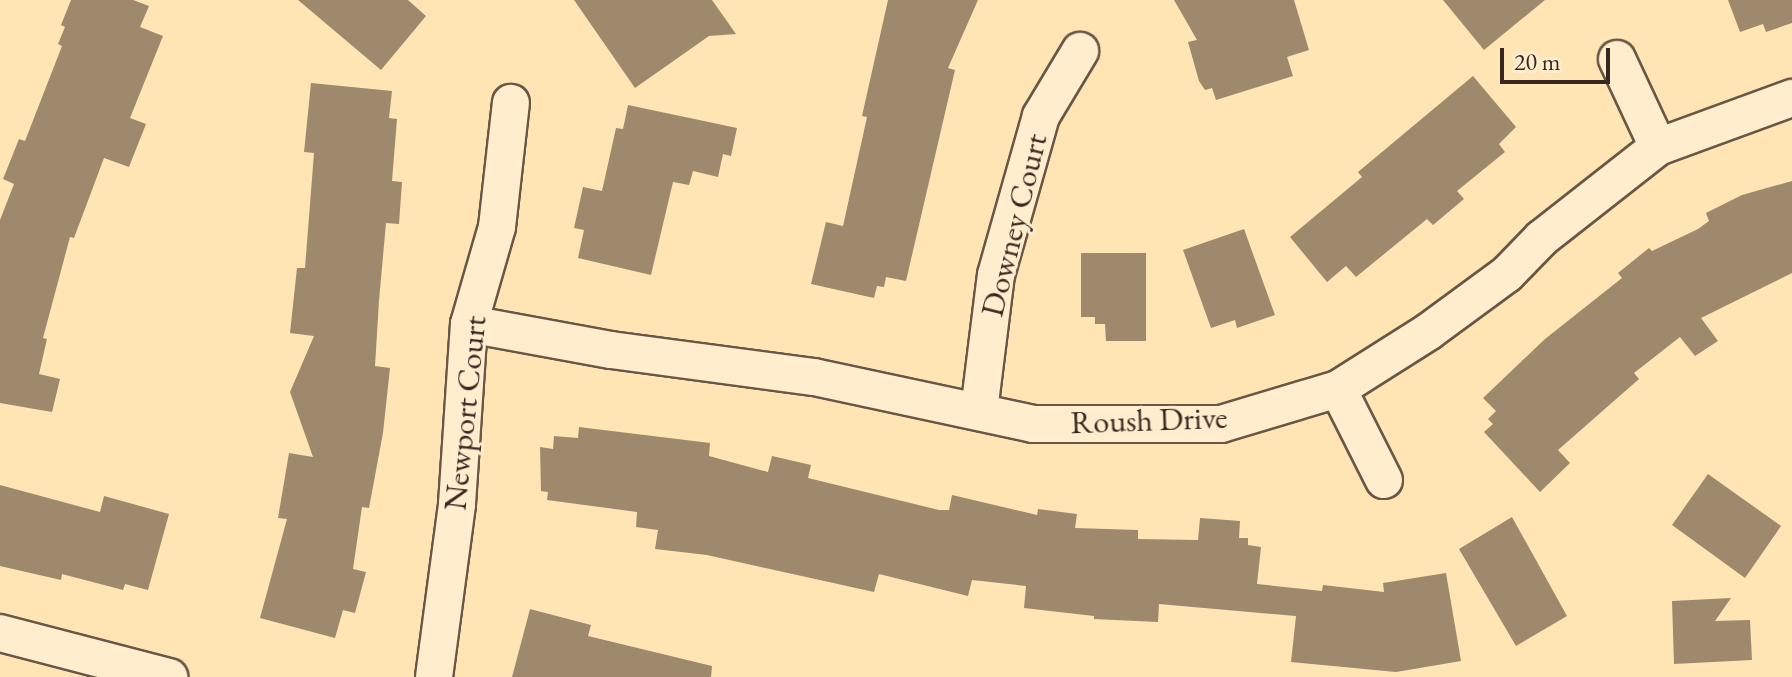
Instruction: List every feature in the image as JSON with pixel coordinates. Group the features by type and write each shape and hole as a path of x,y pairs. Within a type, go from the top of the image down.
{"street":[{"name":"Downey Court","path":"979,411 996,275 1041,116 1080,51"},
{"path":"1617,59 1658,147"},
{"name":"Roush Drive","path":"469,324 626,353 814,377 1033,424 1221,424 1338,389 1428,332 1507,274 1542,238 1658,147 1792,98"},
{"name":"Newport Court","path":"434,677 457,504 469,324 497,227 511,103"},
{"path":"1338,389 1384,480"},
{"path":"0,633 162,676"}],"building":[{"path":"71,0 133,0 149,6 140,27 163,36 130,118 146,124 129,167 104,158 74,238 70,237 43,338 47,339 39,374 60,379 52,412 0,403 0,220 14,184 3,179 19,139 25,141 62,46 58,44 65,27 61,25"},
{"path":"298,0 408,0 426,16 381,70"},
{"path":"574,0 712,0 736,34 709,36 635,88"},
{"path":"888,0 978,0 948,68 955,70 906,281 886,277 884,287 877,286 874,298 811,284 826,222 843,226 867,117 862,116"},
{"path":"1174,0 1294,0 1309,50 1287,57 1293,76 1216,100 1212,88 1205,90 1199,81 1188,42 1197,40"},
{"path":"1443,0 1545,0 1484,50"},
{"path":"1728,0 1792,0 1792,23 1766,32 1763,24 1740,32"},
{"path":"1473,76 1516,127 1499,144 1505,152 1457,191 1464,199 1433,225 1427,219 1356,277 1346,266 1327,282 1290,237 1362,177 1358,172"},
{"path":"311,83 392,91 389,118 397,119 392,181 402,182 399,224 386,223 379,301 375,366 390,368 383,433 369,508 362,507 353,569 366,572 355,613 343,610 335,638 260,618 287,519 278,518 289,453 313,457 290,392 314,336 290,333 297,268 305,268 314,153 304,152"},
{"path":"628,105 737,128 731,156 723,154 718,177 693,171 689,185 673,182 651,275 578,258 584,230 574,228 583,187 602,191 616,128 623,129"},
{"path":"1792,181 1792,273 1701,318 1718,341 1695,356 1680,337 1634,373 1639,379 1558,450 1570,463 1540,492 1484,432 1493,424 1488,419 1496,411 1483,398 1545,339 1622,278 1618,273 1649,248 1652,251 1698,229 1709,221 1706,213 1742,195"},
{"path":"1244,229 1275,315 1237,328 1235,320 1211,328 1183,250"},
{"path":"1081,253 1146,253 1146,341 1106,341 1105,324 1095,324 1095,317 1081,317"},
{"path":"579,427 710,443 709,456 768,472 772,456 811,465 808,478 939,510 949,510 952,495 1037,515 1038,509 1077,514 1075,528 1138,530 1138,539 1198,540 1200,518 1240,521 1239,538 1248,538 1248,545 1261,547 1257,584 1322,591 1323,585 1384,592 1383,583 1446,573 1461,661 1396,672 1291,662 1296,616 1159,604 1158,622 1094,619 1094,616 1024,608 1026,586 972,580 968,596 879,574 874,592 707,555 655,549 658,530 636,527 637,512 547,500 548,492 541,491 540,447 553,449 554,436 578,438"},
{"path":"1708,474 1781,526 1745,578 1672,525"},
{"path":"0,485 100,512 104,496 169,514 148,590 125,584 123,590 62,574 61,580 0,566"},
{"path":"1512,517 1567,616 1516,646 1459,549"},
{"path":"1731,598 1715,621 1750,620 1752,660 1674,664 1672,601"},
{"path":"530,609 591,625 588,636 712,666 711,677 512,677"}]}
